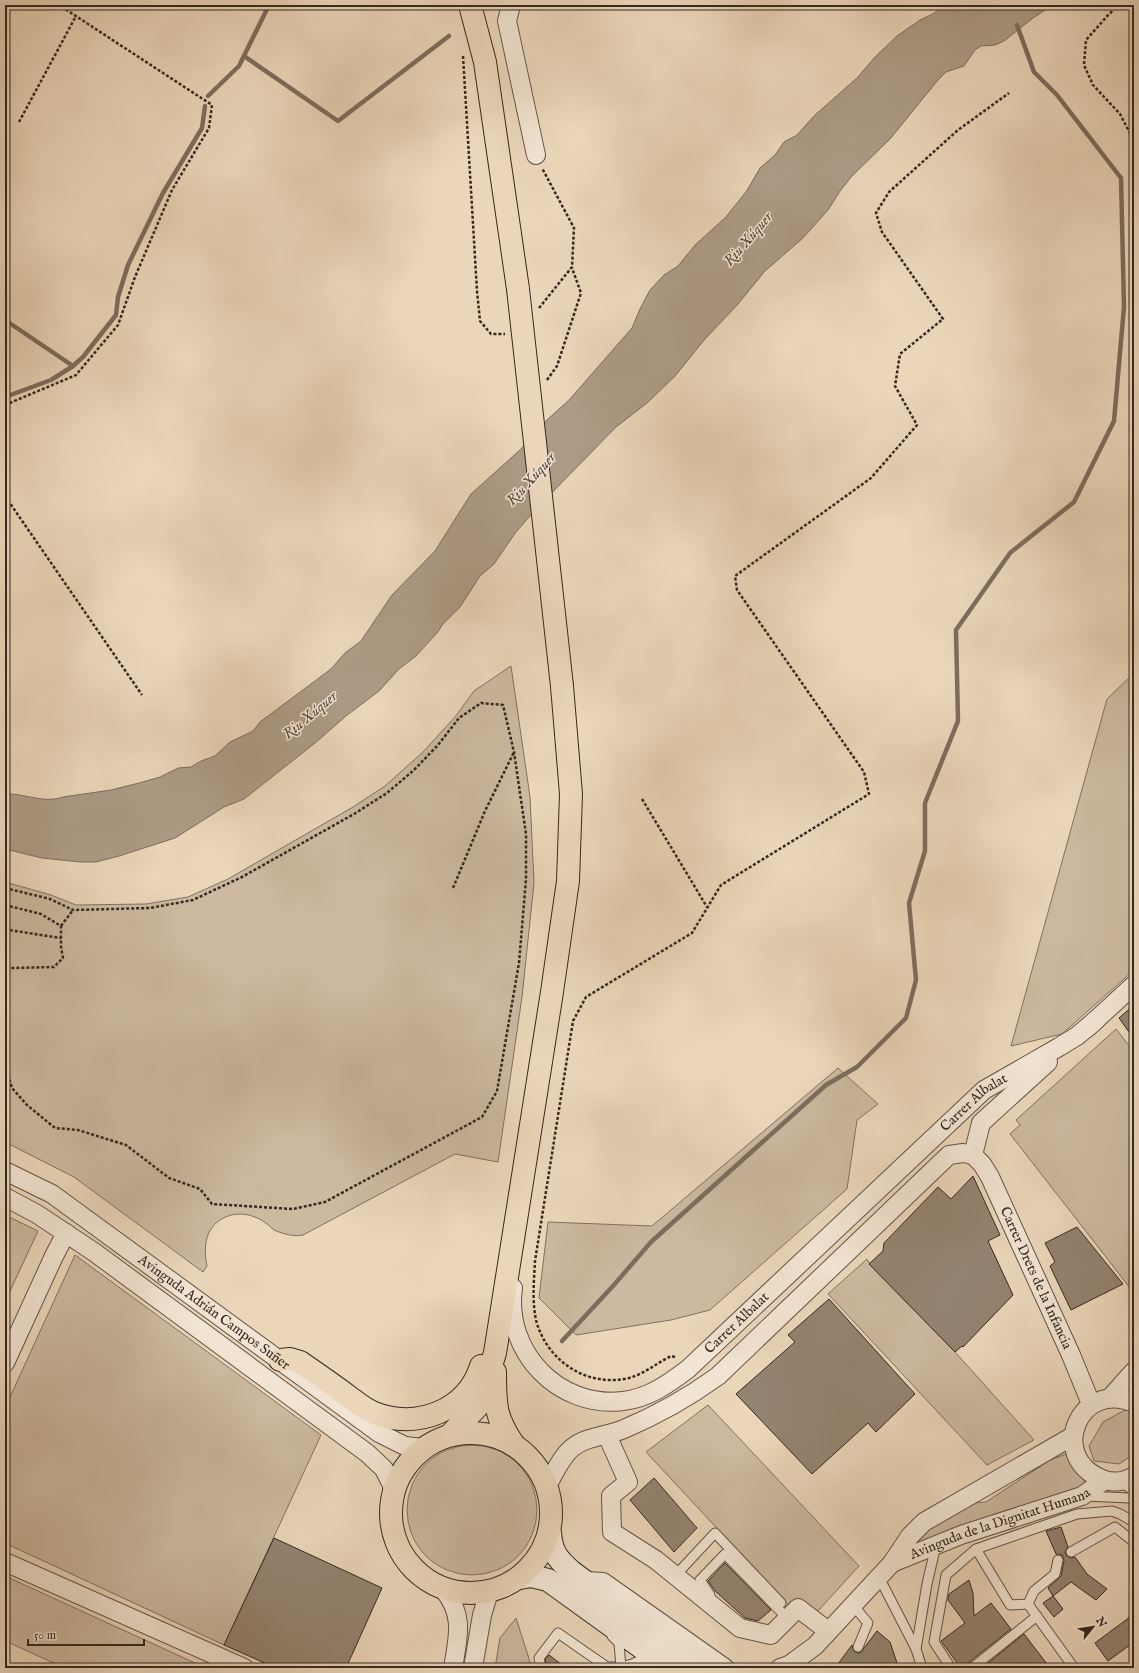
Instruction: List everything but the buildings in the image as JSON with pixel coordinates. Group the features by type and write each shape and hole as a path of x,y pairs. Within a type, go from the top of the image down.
{"main road":[{"path":"450,1435 478,1406 495,1353 568,881 571,794 562,686 518,289 485,62 470,5"},
{"path":"280,1360 290,1359 300,1362 364,1407 383,1416 396,1419 419,1419 445,1410 457,1402 469,1390 478,1374 483,1358 494,1292 505,1251 516,1223"},
{"path":"495,1353 495,1396 498,1416 504,1430 514,1445"},
{"path":"550,1532 540,1555 533,1565 520,1578 505,1586 489,1592 466,1594 443,1589 422,1577 405,1559 394,1538 390,1513 394,1489 406,1466 424,1448 432,1443 450,1435 476,1433 502,1438 528,1456 539,1470 547,1486 552,1509 550,1532 554,1554 563,1564 582,1580 702,1668"},
{"path":"520,1578 531,1576 548,1580 663,1662"}],"street":[{"path":"511,5 506,21 536,155"},
{"name":"Carrer Albalat","path":"547,1486 565,1455 572,1447 580,1442 624,1430 653,1416 718,1376 949,1155 963,1153 973,1155 981,1123 1134,985"},
{"name":"Carrer Albalat","path":"529,1140 521,1239 512,1304 515,1328 520,1342 530,1360 549,1380 558,1387 571,1394 597,1401 625,1401 646,1396 670,1383 688,1369 978,1095 1001,1079 1036,1062 1077,1036 1096,1020"},
{"name":"Carrer Drets de la Infancia","path":"973,1155 982,1164 990,1176 1092,1404"},
{"name":"Avinguda Adrián Campos Suñer","path":"5,1171 52,1194 379,1433 404,1446 424,1448"},
{"name":"Avinguda Adrián Campos Suñer","path":"5,1198 37,1214 94,1252 367,1453 384,1469 394,1489"},
{"path":"5,1363 66,1233"},
{"path":"1110,1398 1134,1371"},
{"path":"1123,1482 1094,1476 1081,1464 1074,1448 1073,1436 1076,1424 1082,1413 1092,1404 1110,1398 1124,1399 1134,1403"},
{"path":"607,1435 628,1482 611,1496 612,1532 656,1560 740,1628 771,1636 798,1608 828,1632"},
{"name":"Avinguda de la Dignitat Humana","path":"815,1646 892,1563 910,1536 924,1522 1073,1436"},
{"name":"Avinguda de la Dignitat Humana","path":"892,1563 961,1534 1123,1482"},
{"path":"5,1562 244,1668"},
{"path":"582,1580 604,1582 725,1668"},
{"path":"443,1589 451,1598 457,1613 458,1635 453,1668"},
{"path":"473,1668 482,1614 489,1592"},
{"path":"780,1668 789,1665 815,1646"},
{"path":"803,1668 815,1646"}],"lane":[{"path":"1082,1496 1129,1498 1134,1501"},
{"path":"951,1668 934,1642 946,1575 976,1549 1077,1514 1112,1511 1134,1522"},
{"path":"1071,1552 1115,1527 1129,1540 1134,1542"},
{"path":"675,1576 715,1533 790,1616"},
{"path":"916,1649 927,1584 936,1545"},
{"path":"976,1549 1010,1605 1028,1604"},
{"path":"726,1617 727,1612 705,1589 700,1580 725,1554 790,1616"},
{"path":"1028,1604 1034,1591 1055,1574 1058,1560"},
{"path":"879,1577 916,1649 922,1668"},
{"path":"1028,1604 1074,1668"},
{"path":"853,1605 868,1623 858,1647"},
{"path":"972,1668 1037,1616"},
{"path":"603,1619 613,1638 619,1643 621,1667"},
{"path":"541,1668 539,1658 558,1633 608,1666 621,1667 632,1664 643,1658 663,1662"}],"path":[{"path":"5,405 76,374 118,325 135,277 172,190 209,128 212,105 59,5"},
{"path":"1120,5 1109,14 1086,40 1084,65 1093,85 1120,114 1134,141"},
{"path":"19,122 76,16"},
{"path":"463,51 480,321 491,334 509,334"},
{"path":"688,1369 677,1358 671,1356 640,1374 624,1379 598,1379 580,1374 556,1356 545,1342 536,1319 534,1285 541,1220 573,1020 586,997 692,933 721,885 869,794 864,772 737,590 735,576 871,478 917,425 895,386 900,354 943,319 882,232 876,213 889,192 958,130 1009,93"},
{"path":"536,155 574,228 572,267 581,293 557,366 545,383"},
{"path":"539,308 572,267"},
{"path":"5,496 142,695"},
{"path":"5,888 50,900 73,910 150,908 193,900 242,877 354,814 387,792 419,765 438,745 459,718 481,703 504,705 514,752 526,834 526,879 518,963 498,1091 482,1117 325,1202 293,1209 212,1204 200,1189 169,1178 126,1145 78,1130 55,1128 27,1105 12,1088 5,1065"},
{"path":"453,888 485,811 514,752"},
{"path":"642,799 707,907"},
{"path":"5,905 41,914 61,926"},
{"path":"5,969 54,967 63,958 61,926 73,910"},
{"path":"5,931 9,930 61,938"}],"shaded area":[{"path":"511,666 530,797 534,883 522,997 498,1162 455,1154 300,1236 285,1234 274,1230 268,1224 248,1215 235,1214 228,1216 216,1223 209,1232 205,1249 207,1266 203,1272 74,1177 5,1142 5,882 51,895 76,905 146,904 188,897 228,879 353,807 385,786 423,752 455,717 474,691"},
{"path":"1134,673 1134,970 1062,1034 1011,1046 1107,699"},
{"path":"1116,1029 1134,1052 1134,1293 1010,1134 1020,1125 1016,1120"},
{"path":"838,1068 878,1104 857,1120 847,1189 710,1310 671,1320 576,1335 539,1298 548,1222 652,1226"},
{"path":"5,1215 38,1231 5,1302"},
{"path":"75,1255 321,1435 224,1645 5,1543 5,1408"},
{"path":"867,1259 870,1264 955,1352 1034,1440 987,1465 828,1294"},
{"path":"708,1405 859,1566 806,1624 646,1452"},
{"path":"1129,1410 1134,1412 1134,1454 1119,1464 1094,1461 1089,1446 1103,1422 1123,1411"},
{"path":"478,1445 497,1450 518,1464 532,1485 536,1497 536,1523 532,1535 518,1556 497,1570 485,1574 466,1575 447,1570 426,1556 412,1535 408,1523 407,1504 412,1485 426,1464 447,1450 459,1446"},
{"path":"1069,1453 1086,1485 950,1531 914,1549 910,1541 962,1504 986,1502 1050,1460"},
{"path":"5,1576 206,1668 65,1668 5,1641"},
{"path":"516,1618 532,1668 495,1668 500,1638"}],"water":[{"name":"Riu Xúquer","path":"944,5 1053,5 1033,18 1004,41 995,45 981,46 975,50 964,66 946,72 938,80 890,139 852,176 828,210 803,238 765,271 738,304 705,339 675,376 647,403 616,427 538,507 516,532 494,564 480,576 460,607 443,624 437,633 416,656 399,669 379,691 244,799 224,807 175,838 96,862 42,858 5,849 5,794 41,799 56,799 111,790 160,777 178,768 191,767 201,761 215,756 230,742 253,731 260,722 331,669 345,653 361,641 392,595 435,551 471,494 521,449 547,420 570,399 632,328 650,290 664,275 678,266 696,244 725,218 746,192 760,168 775,155 784,142 797,135 815,115 858,77 875,57 897,36 920,20 933,14"}],"waterway":[{"path":"208,96 239,66 269,5"},
{"path":"562,1341 651,1242 826,1085 857,1067 906,1018 916,980 909,903 925,851 925,803 958,721 956,630 1010,553 1074,502 1114,421 1124,307 1121,178 1057,95 1034,72 1017,25"},
{"path":"244,56 338,121 449,36"},
{"path":"5,397 51,380 73,366 83,357 116,315 118,297 128,265 163,193 202,128 205,106"},
{"path":"5,320 73,366"}]}
